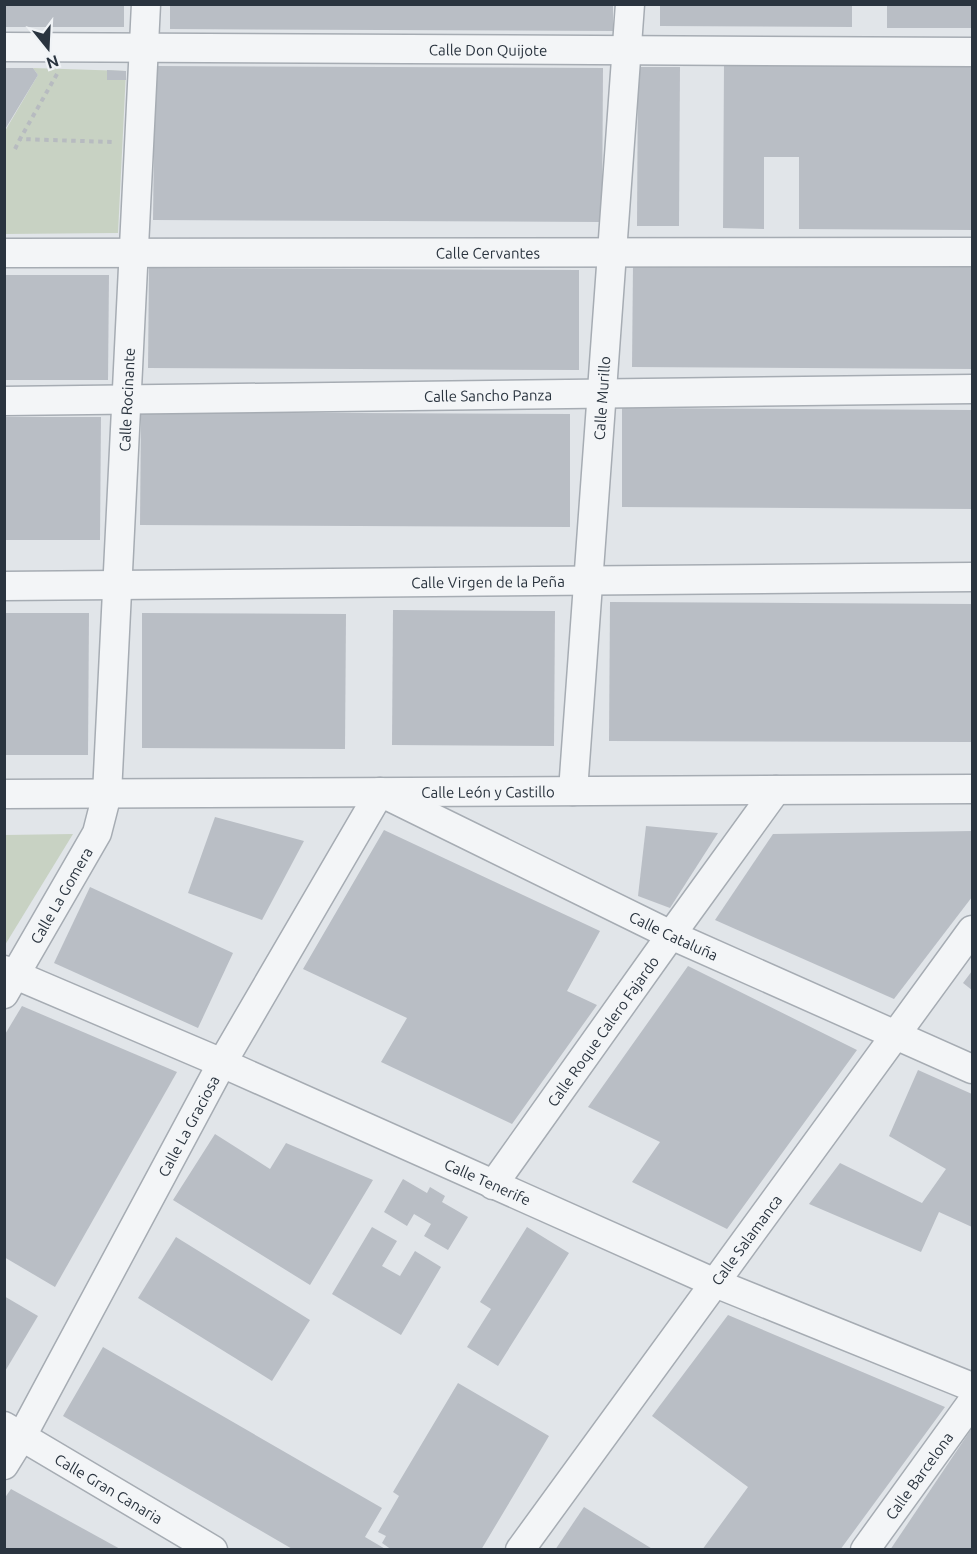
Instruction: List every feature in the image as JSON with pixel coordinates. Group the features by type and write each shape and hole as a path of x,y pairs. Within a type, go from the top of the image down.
{"street":[{"name":"Calle Rocinante","path":"107,794 146,4"},
{"name":"Calle Murillo","path":"573,791 630,4"},
{"name":"Calle Don Quijote","path":"4,47 972,52"},
{"name":"Calle Cervantes","path":"4,253 972,252"},
{"name":"Calle Sancho Panza","path":"4,401 972,389"},
{"name":"Calle Virgen de la Peña","path":"4,586 972,577"},
{"name":"Calle León y Castillo","path":"4,794 972,789"},
{"name":"Calle Roque Calero Fajardo","path":"493,1185 776,790"},
{"name":"Calle Cataluña","path":"380,792 671,935 972,1069"},
{"name":"Calle La Graciosa","path":"4,1466 13,1431 222,1063 380,792"},
{"name":"Calle La Gomera","path":"8,980 97,833 107,794"},
{"name":"Calle Salamanca","path":"520,1550 972,930"},
{"name":"Calle Tenerife","path":"8,980 222,1063 715,1283 972,1387"},
{"name":"Calle Barcelona","path":"865,1550 972,1402"},
{"name":"Calle Gran Canaria","path":"13,1431 213,1550"}],"path":[{"path":"15,149 73,48"},
{"path":"20,139 118,142"}],"green space":[{"path":"33,68 126,71 118,233 5,234 5,131 38,75"},
{"path":"73,834 5,945 5,835"}],"building":[{"path":"4,4 124,4 124,27 4,27"},
{"path":"170,4 613,4 613,31 170,29"},
{"path":"660,4 852,4 852,27 660,26"},
{"path":"887,5 972,5 972,28 887,28"},
{"path":"724,64 972,65 972,230 799,229 799,157 764,157 764,229 723,228"},
{"path":"155,66 603,68 602,222 153,220"},
{"path":"638,67 680,67 679,226 637,226"},
{"path":"4,68 33,68 38,75 4,131"},
{"path":"107,70 126,71 126,80 107,80"},
{"path":"633,265 972,266 972,369 632,367"},
{"path":"149,268 579,270 579,370 148,368"},
{"path":"4,275 109,275 108,380 4,380"},
{"path":"622,408 972,410 972,509 622,507"},
{"path":"141,412 570,414 570,527 140,525"},
{"path":"4,417 101,417 100,540 4,540"},
{"path":"610,602 972,604 972,742 609,741"},
{"path":"393,610 555,611 554,746 392,745"},
{"path":"4,613 89,613 88,755 4,755"},
{"path":"142,613 346,614 345,749 142,748"},
{"path":"215,817 304,841 262,920 188,893"},
{"path":"646,826 718,833 670,908 638,896"},
{"path":"384,830 600,931 567,991 597,1005 512,1124 381,1062 407,1018 303,969"},
{"path":"972,831 972,897 894,999 715,920 773,834"},
{"path":"90,887 233,953 198,1028 54,963"},
{"path":"688,966 857,1050 727,1229 632,1182 660,1142 588,1107"},
{"path":"972,971 972,990 963,983"},
{"path":"22,1006 177,1072 55,1287 4,1257 4,1036"},
{"path":"918,1070 972,1094 972,1227 939,1212 921,1252 809,1204 840,1163 922,1203 946,1169 889,1136"},
{"path":"215,1134 270,1169 286,1143 373,1180 310,1285 173,1200"},
{"path":"403,1179 427,1193 430,1187 445,1196 442,1202 468,1217 448,1250 424,1236 431,1224 414,1214 407,1226 384,1212"},
{"path":"372,1227 397,1241 382,1266 400,1276 415,1251 441,1267 401,1335 332,1294"},
{"path":"527,1227 569,1253 498,1366 467,1347 491,1309 480,1302"},
{"path":"176,1237 310,1320 272,1381 138,1298"},
{"path":"4,1296 38,1316 4,1373"},
{"path":"728,1315 945,1407 840,1550 702,1550 748,1487 652,1416"},
{"path":"103,1347 382,1508 365,1537 387,1550 294,1550 63,1416"},
{"path":"458,1383 549,1436 481,1550 392,1550 382,1543 386,1536 378,1532 399,1496 393,1492"},
{"path":"972,1428 972,1550 890,1550"},
{"path":"11,1489 122,1550 4,1550 4,1499"},
{"path":"584,1507 654,1550 555,1550"}]}
